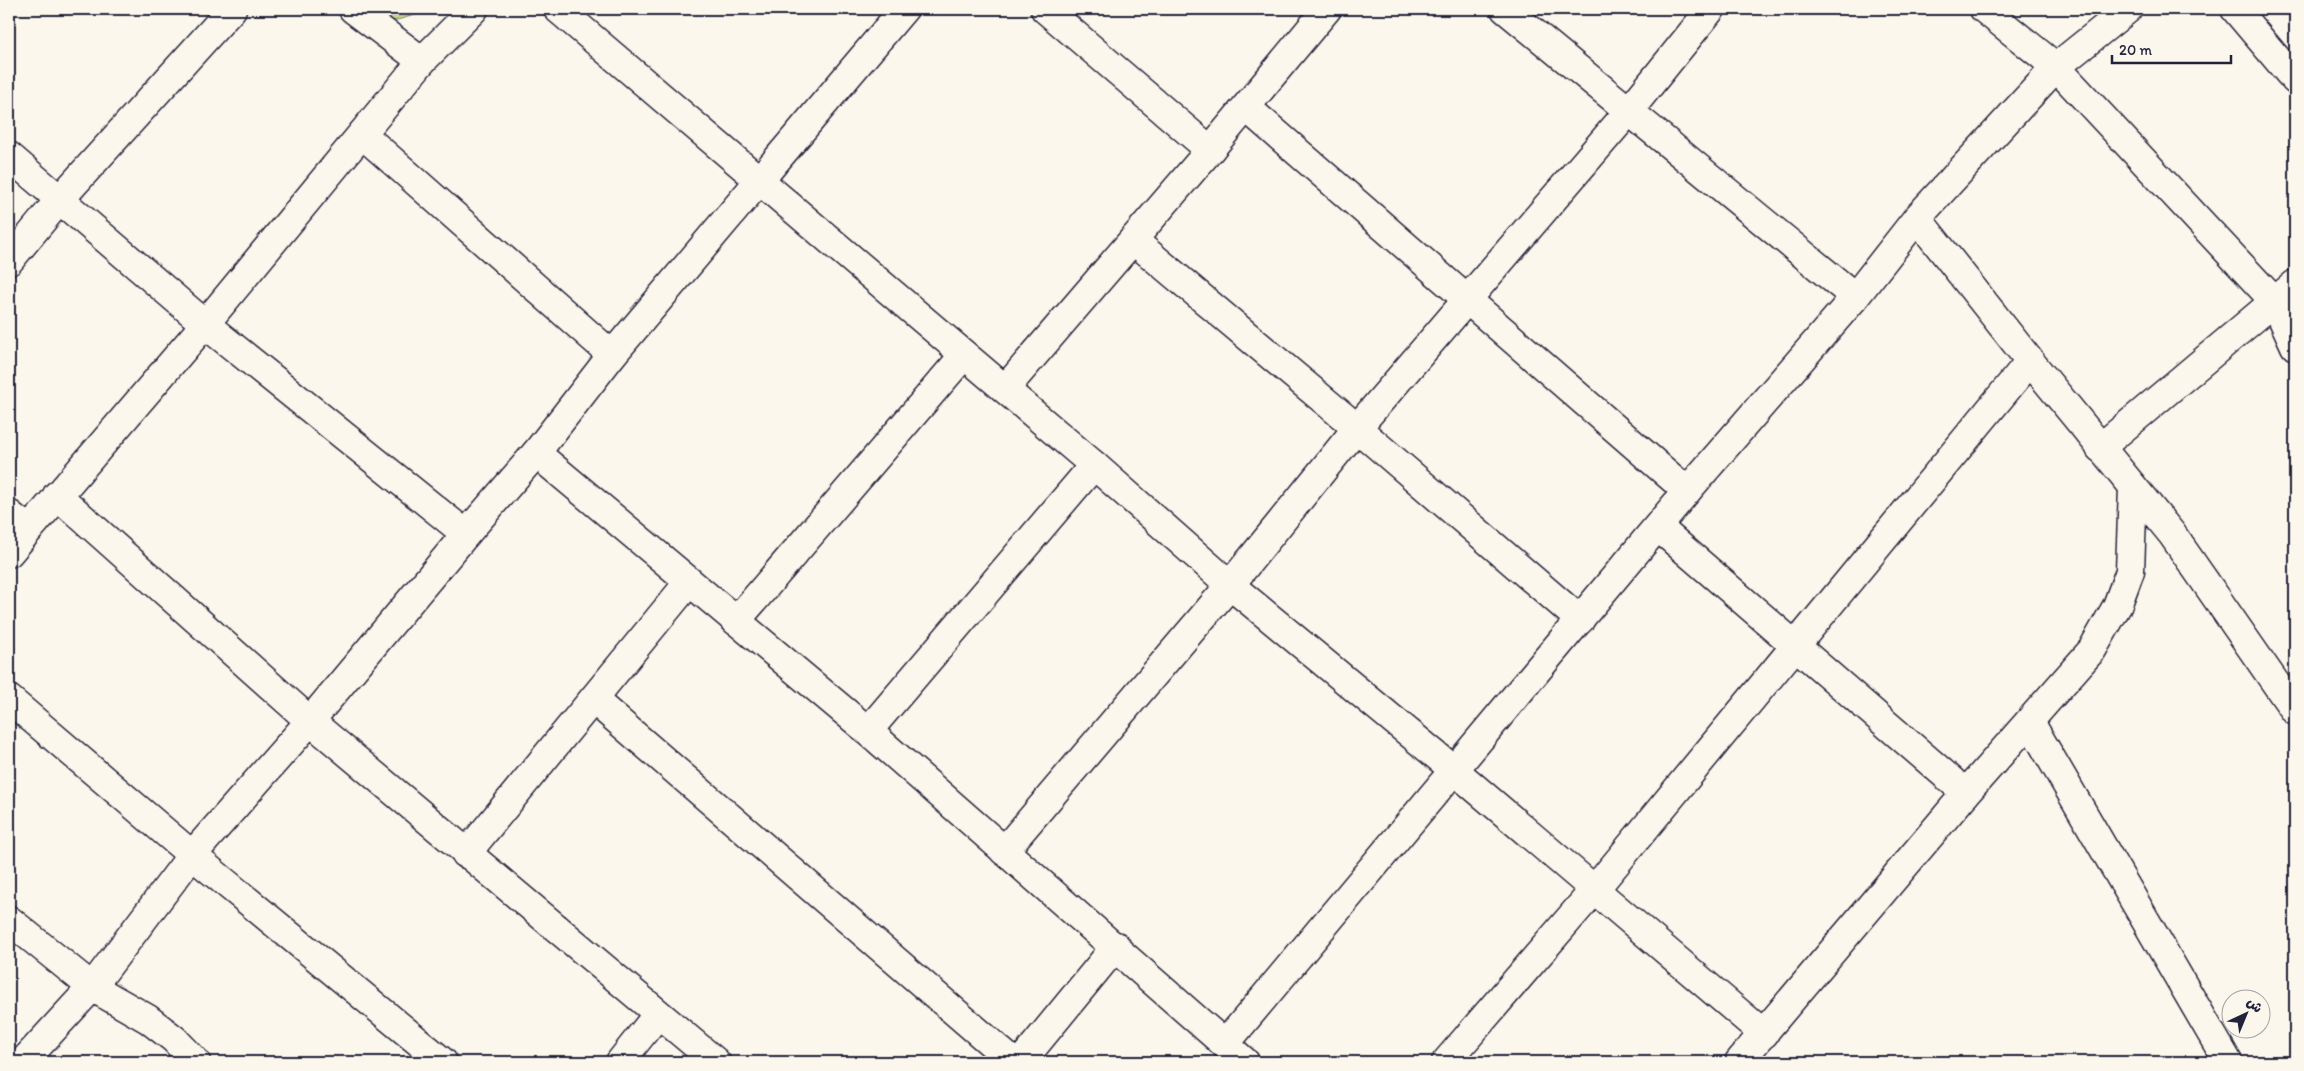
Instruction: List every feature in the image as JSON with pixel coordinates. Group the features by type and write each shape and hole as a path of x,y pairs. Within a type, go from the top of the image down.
{"street":[{"path":"9,261 61,198 232,9"},
{"path":"352,9 422,61"},
{"path":"9,553 19,521 57,495 206,324 422,61 474,9"},
{"path":"558,9 1094,465 1230,585 1454,770 1764,1034"},
{"path":"23,1062 92,986 192,855 310,721 536,453 612,355 904,9"},
{"path":"1045,9 1210,150"},
{"path":"1005,389 1210,150 1327,9"},
{"path":"1505,9 1854,297"},
{"path":"1004,851 1230,585 1357,428 1469,300 1628,112 1711,9"},
{"path":"1984,9 2056,67 2275,302 2295,346"},
{"path":"1225,1044 1687,491 1854,297 1917,218 2056,67 2128,9"},
{"path":"2235,9 2295,80"},
{"path":"1246,107 1687,491"},
{"path":"362,134 612,355"},
{"path":"9,156 61,198 206,324 466,534"},
{"path":"1917,218 2030,362 2172,534 2295,711"},
{"path":"1133,240 1357,428 1580,620"},
{"path":"2100,448 2295,284"},
{"path":"736,621 964,355"},
{"path":"1446,1062 1595,889 2030,362"},
{"path":"536,453 868,731 1004,851 1116,946 1246,1062"},
{"path":"868,731 1094,465"},
{"path":"1739,1062 1966,793 2092,650 2117,606 2130,571 2133,487"},
{"path":"57,495 310,721 466,854 716,1062"},
{"path":"1658,527 1966,793"},
{"path":"466,854 689,582"},
{"path":"9,699 192,855 443,1062"},
{"path":"594,700 1012,1062"},
{"path":"2030,722 2228,1062"},
{"path":"9,920 92,986 148,1019 174,1039 196,1062"},
{"path":"1021,1062 1116,946"},
{"path":"620,1062 658,1014"}],"green space":[{"path":"364,9 436,9 383,24"}]}
